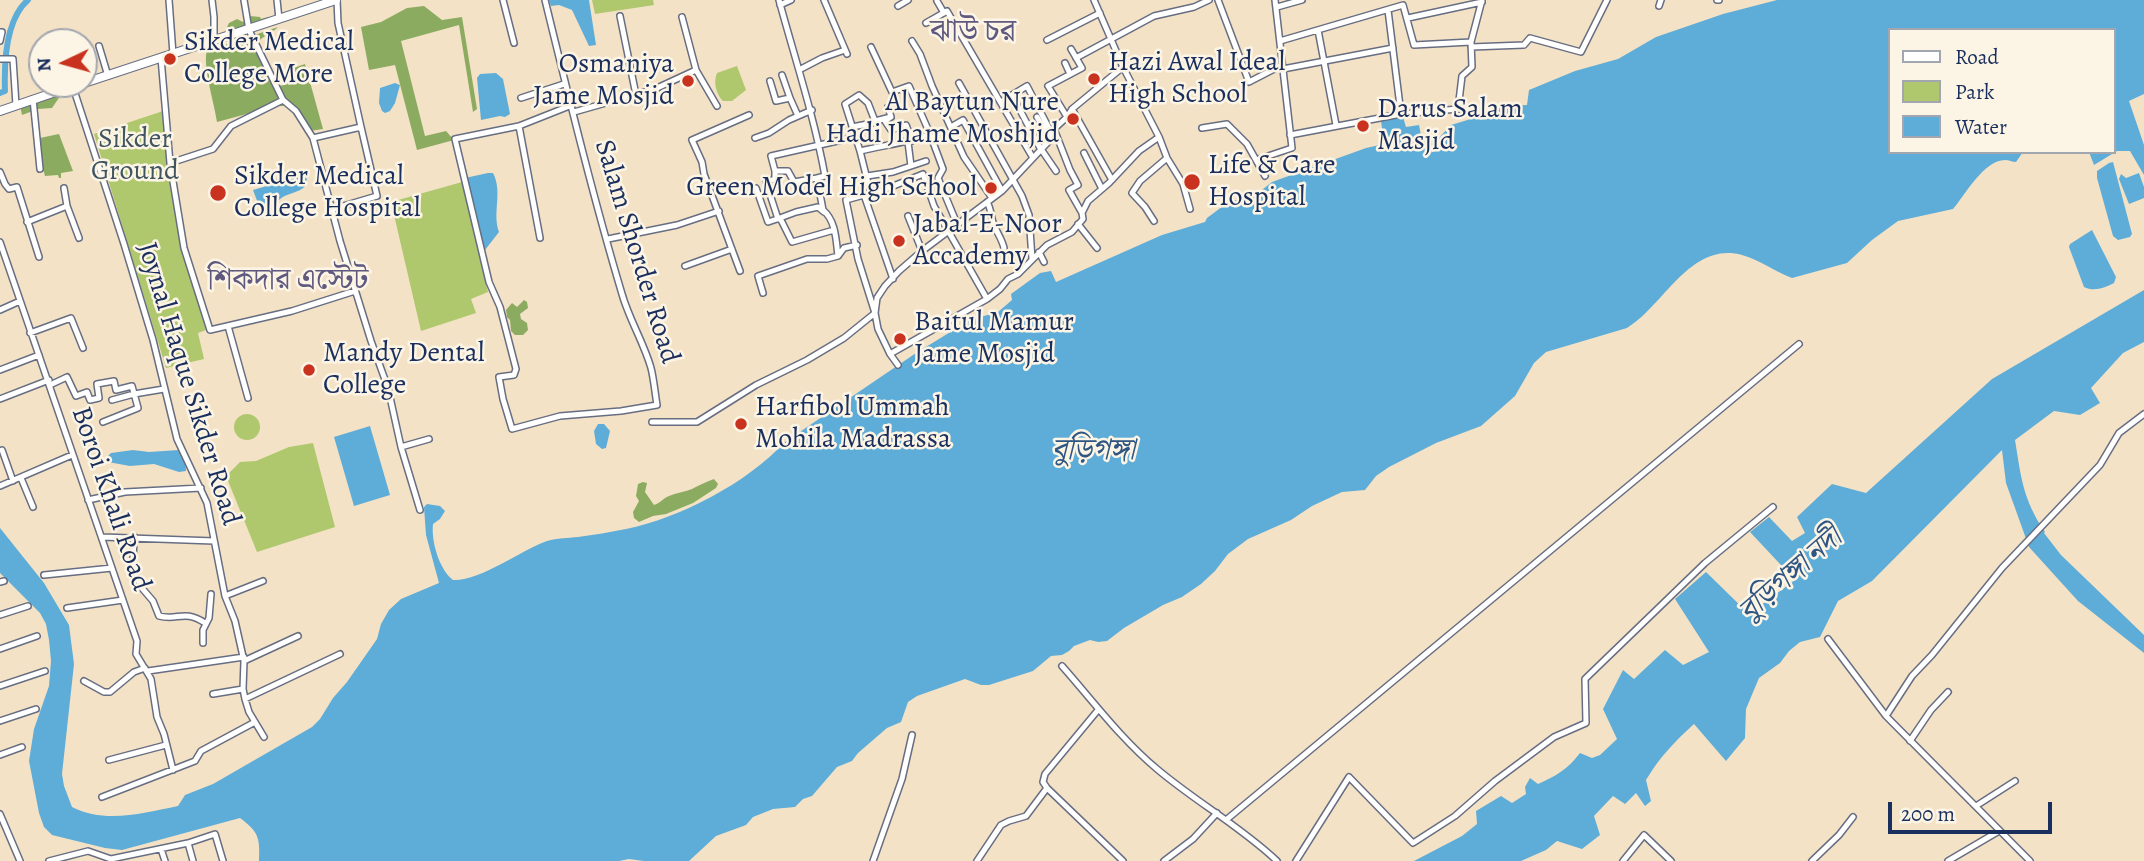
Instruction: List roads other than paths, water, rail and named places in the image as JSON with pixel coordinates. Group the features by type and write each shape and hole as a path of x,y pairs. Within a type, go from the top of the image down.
{"highway":[{"path":"98,79 249,30 310,4 337,0"},
{"path":"0,111 33,98"}],"street":[{"path":"169,0 173,54"},
{"path":"212,0 214,41"},
{"path":"244,0 249,30 283,100 296,111 313,138 340,241 388,388 401,447 420,510"},
{"path":"276,0 279,19"},
{"path":"333,209 377,196 338,23 337,0"},
{"path":"503,0 514,43"},
{"name":"Salam Shorder Road","path":"519,126 455,139 489,282 500,307 516,369 514,374 499,377 512,429 560,416 657,405 651,368 623,297 583,156 545,0"},
{"path":"775,171 788,171 794,182 825,176 812,110 780,2 791,0"},
{"path":"799,70 821,58 846,52 824,0"},
{"path":"898,6 908,0"},
{"path":"1094,0 1167,158 1183,184 1191,209"},
{"path":"1076,58 1154,16 1194,7 1209,0"},
{"path":"1218,0 1249,82 1282,67 1325,62 1393,48"},
{"path":"1256,160 1292,148 1275,0"},
{"path":"1277,8 1302,0"},
{"path":"1280,40 1403,5 1414,45 1524,46 1530,38 1581,52 1607,0"},
{"path":"937,1 944,13"},
{"path":"1290,135 1401,114 1458,109 1462,76 1472,67 1471,45 1482,1 1408,18"},
{"path":"1388,10 1401,114"},
{"path":"926,23 947,11 1033,158"},
{"path":"1047,40 1100,13"},
{"path":"620,16 636,95"},
{"path":"682,17 696,70 717,106"},
{"path":"1318,30 1336,125"},
{"path":"0,32 0,41"},
{"path":"912,41 964,157 989,200 992,220 1003,239 1004,248"},
{"path":"99,46 108,76"},
{"path":"871,47 892,92 909,86 943,169 938,178 957,224"},
{"path":"1068,117 1048,86 1082,68 1071,49"},
{"path":"161,58 170,163 184,248 210,330 292,311 355,291"},
{"path":"1,59 13,59 16,104"},
{"path":"1065,63 1070,74"},
{"path":"652,422 697,422 756,385 844,338 875,313 877,298 883,288 922,251 1002,191 1068,117 1072,109 1123,67"},
{"name":"Salam Shorder Road","path":"574,112 655,89 696,70"},
{"path":"782,75 798,116"},
{"path":"521,98 564,83"},
{"path":"960,83 1029,215 1032,259"},
{"path":"762,90 771,84 774,103 790,98"},
{"path":"890,354 987,299 1008,279 1018,274 1047,245 1072,232 1083,219 1069,190 1078,185 1027,86 1001,102"},
{"path":"1012,94 1040,148 1056,171"},
{"path":"891,117 875,121 868,103 859,95 845,104 867,176 868,195 893,279"},
{"path":"33,98 40,169"},
{"name":"Joynal Haque Sikder Road","path":"81,98 153,341 177,439 207,503 225,596 235,621 244,659 245,699 249,712 264,737"},
{"path":"170,163 213,149 231,126 283,100"},
{"path":"540,238 519,126 572,105"},
{"path":"888,107 891,117"},
{"path":"1072,109 1112,180"},
{"path":"755,138 769,134 789,120 812,110"},
{"path":"740,271 692,139 749,116"},
{"path":"852,127 885,121 891,117"},
{"path":"1037,117 1052,135"},
{"path":"951,127 963,120 1002,191"},
{"path":"885,121 899,143"},
{"path":"1202,128 1227,124 1247,144 1265,176"},
{"path":"891,130 906,125 911,166"},
{"path":"313,138 361,127"},
{"path":"860,151 910,142 930,134"},
{"path":"834,230 792,242 779,218 766,181 775,179 771,156 855,137"},
{"path":"1082,213 1088,201 1139,151 1159,137"},
{"path":"1084,153 1102,189"},
{"path":"1124,198 1167,158"},
{"path":"867,176 893,172 926,161"},
{"path":"0,172 6,187 17,187 39,257"},
{"path":"898,365 878,329 858,259 846,200 868,195 923,174 934,206 987,299"},
{"path":"817,178 823,210 830,215 838,256"},
{"path":"64,188 67,206 79,238"},
{"path":"756,188 768,222 818,207 830,215"},
{"path":"1132,193 1154,221"},
{"path":"27,222 67,206"},
{"path":"608,239 677,225 719,211"},
{"path":"908,216 922,251"},
{"path":"1078,224 1097,247"},
{"name":"Boroi Khali Road","path":"0,242 113,568 137,641 136,654 153,685 157,717 173,769"},
{"path":"758,276 807,259 838,256 844,248 856,245"},
{"path":"685,266 732,249"},
{"path":"1039,252 1044,262"},
{"path":"758,266 763,293"},
{"path":"0,310 20,301"},
{"path":"30,333 71,318 83,348"},
{"path":"228,326 248,398"},
{"path":"1226,820 1799,344"},
{"path":"0,369 38,355"},
{"path":"0,399 67,377 75,395 87,392 89,400 99,398 97,384 113,381 116,390 132,386 138,408 103,422"},
{"path":"112,400 164,389"},
{"path":"1886,716 1912,676 2021,546 2100,464 2119,433 2144,414"},
{"path":"401,447 429,439"},
{"path":"2,450 13,481"},
{"path":"0,486 72,455"},
{"path":"21,478 33,507"},
{"path":"88,500 136,491 201,488"},
{"path":"1296,861 1349,777 1413,842 1455,816 1495,781 1554,737 1586,723 1585,679 1705,563 1773,508"},
{"path":"102,537 214,541"},
{"path":"134,537 133,561 137,578 153,601 159,616 163,618 187,615 205,623"},
{"path":"44,575 113,568"},
{"path":"225,596 263,581"},
{"path":"203,643 211,594"},
{"path":"67,608 123,600"},
{"path":"0,615 28,606"},
{"path":"0,649 37,636"},
{"path":"84,681 104,692 110,692 134,672 244,659 298,636"},
{"path":"1828,639 1886,716 2030,861"},
{"path":"245,699 340,654"},
{"path":"1062,666 1098,710 1157,769 1257,842 1277,861"},
{"path":"0,686 45,671"},
{"path":"213,694 243,688"},
{"path":"1910,741 1931,709 1948,692"},
{"path":"0,721 36,709"},
{"path":"1098,710 1045,774 1043,782 1123,861"},
{"path":"102,797 195,761 201,751 255,722"},
{"path":"873,861 902,779 912,735"},
{"path":"109,760 166,745"},
{"path":"0,755 22,747"},
{"path":"1976,806 2015,781"},
{"path":"977,861 1001,825 1026,816 1047,788"},
{"path":"1164,861 1193,839 1217,813"},
{"path":"0,814 20,861"},
{"path":"1812,861 1853,817"},
{"path":"1948,861 1999,831"},
{"path":"49,861 88,851 111,860 188,843 215,834 223,861"},
{"path":"1623,861 1644,835 1671,861"},
{"path":"188,843 193,861"},
{"path":"161,849 165,861"}],"water":[{"path":"549,0 589,0 596,45 589,46 572,10 559,5 551,6"},
{"name":"বুড়িগঙ্গা","path":"1777,0 2144,0 2144,94 2129,101 2144,145 2144,175 2130,151 2116,152 2116,28 1888,28 1888,154 2022,154 2016,162 1997,162 1982,172 1953,209 1898,221 1847,263 1792,278 1742,255 1724,253 1707,257 1679,278 1627,328 1546,352 1534,363 1515,396 1481,426 1436,443 1389,467 1376,476 1365,490 1342,492 1312,506 1291,520 1248,539 1228,554 1201,584 1124,628 1107,641 1090,640 1074,646 1062,655 1051,656 1033,671 989,685 965,679 917,696 908,702 901,722 887,728 852,761 837,767 812,796 803,799 795,807 773,809 753,817 746,825 716,836 689,861 259,861 257,836 240,818 122,850 52,835 44,827 29,761 34,729 49,686 49,640 46,624 40,613 0,573 0,528 44,583 69,625 74,664 62,774 72,807 98,815 125,816 178,806 185,795 213,784 312,727 377,639 389,610 401,599 439,583 426,535 424,507 427,504 440,506 445,511 433,524 433,538 440,562 453,580 476,576 547,541 626,529 668,517 732,485 785,442 916,353 970,320 998,312 1012,300 1011,294 1040,273 1051,271 1056,282 1162,235 1205,222 1227,203 1258,193 1272,182 1384,144 1381,121 1403,117 1406,127 1419,125 1422,141 1437,140 1451,125 1497,111 1501,106 1527,105 1529,90 1575,71 1618,59 1656,37 1723,14"},
{"path":"496,73 503,79 510,114 481,120 477,78 480,74"},
{"path":"395,83 400,85 395,103 390,111 385,113 379,103 380,88"},
{"name":"বুড়িগঙ্গা","path":"2090,154 2112,154 2094,165"},
{"path":"2113,162 2132,234 2118,240 2113,236 2097,178 2097,171"},
{"path":"304,171 307,178 304,187 280,199 274,209 262,214 253,190 270,185 269,181"},
{"path":"493,173 496,180 499,232 485,250 465,178"},
{"path":"2139,173 2144,187 2144,198 2129,204 2119,179 2121,174 2126,178"},
{"path":"2092,230 2116,277 2114,283 2095,289 2084,287 2069,247"},
{"path":"2144,290 2144,342 2123,353 2091,388 2100,403 2080,415 2054,411 2015,440 2024,488 2044,533 2061,555 2144,635 2144,653 2078,601 2029,547 2006,483 2002,450 1872,581 1838,601 1820,637 1800,642 1780,663 1759,678 1746,709 1745,738 1726,761 1694,724 1656,764 1646,780 1651,801 1645,806 1636,793 1625,804 1613,796 1594,816 1600,835 1582,849 1557,841 1546,850 1521,861 1414,861 1462,836 1477,824 1476,811 1501,796 1512,803 1526,794 1525,787 1530,778 1538,784 1561,772 1580,753 1592,758 1600,755 1617,739 1603,709 1623,670 1634,679 1665,650 1683,665 1709,652 1675,599 1706,572 1749,614 1795,580 1750,532 1769,517 1792,541 1805,533 1797,517 1832,484 1866,493 1992,379"},
{"path":"598,424 604,424 610,431 606,448 602,449 596,444 594,431"},
{"path":"370,426 390,495 354,506 334,437"},
{"path":"179,450 185,456 186,471 179,472 154,464 130,466 108,462 111,453"}],"waterway":[{"path":"0,93 5,91 6,55 11,30 15,18 28,0"}],"place":[{"name":"Sikder Medical College More","path":"170,59"},
{"name":"Hazi Awal Ideal High School","path":"1094,79"},
{"name":"Osmaniya Jame Mosjid","path":"688,81"},
{"name":"Al Baytun Nure Hadi Jhame Moshjid","path":"1073,119"},
{"name":"Darus Salam Masjid","path":"1363,126"},
{"name":"Life & Care Hospital","path":"1192,182"},
{"name":"Green Model High School","path":"991,188"},
{"name":"Sikder Medical College Hospital","path":"218,193"},
{"name":"Jabal-E-Noor Accademy","path":"899,241"},
{"name":"Baitul Mamur Jame Mosjid","path":"900,339"},
{"name":"Mandy Dental College","path":"309,370"},
{"name":"Harfibol Ummah Mohila Madrassa","path":"741,424"}],"district":[{"name":"ঝাউ চর","path":"973,33"},
{"name":"শিকদার এস্টেট","path":"288,282"}],"park label":[{"name":"Sikder Ground","path":"135,156"}],"water label":[{"name":"বুড়িগঙ্গা নদী","path":"1791,576"}]}
